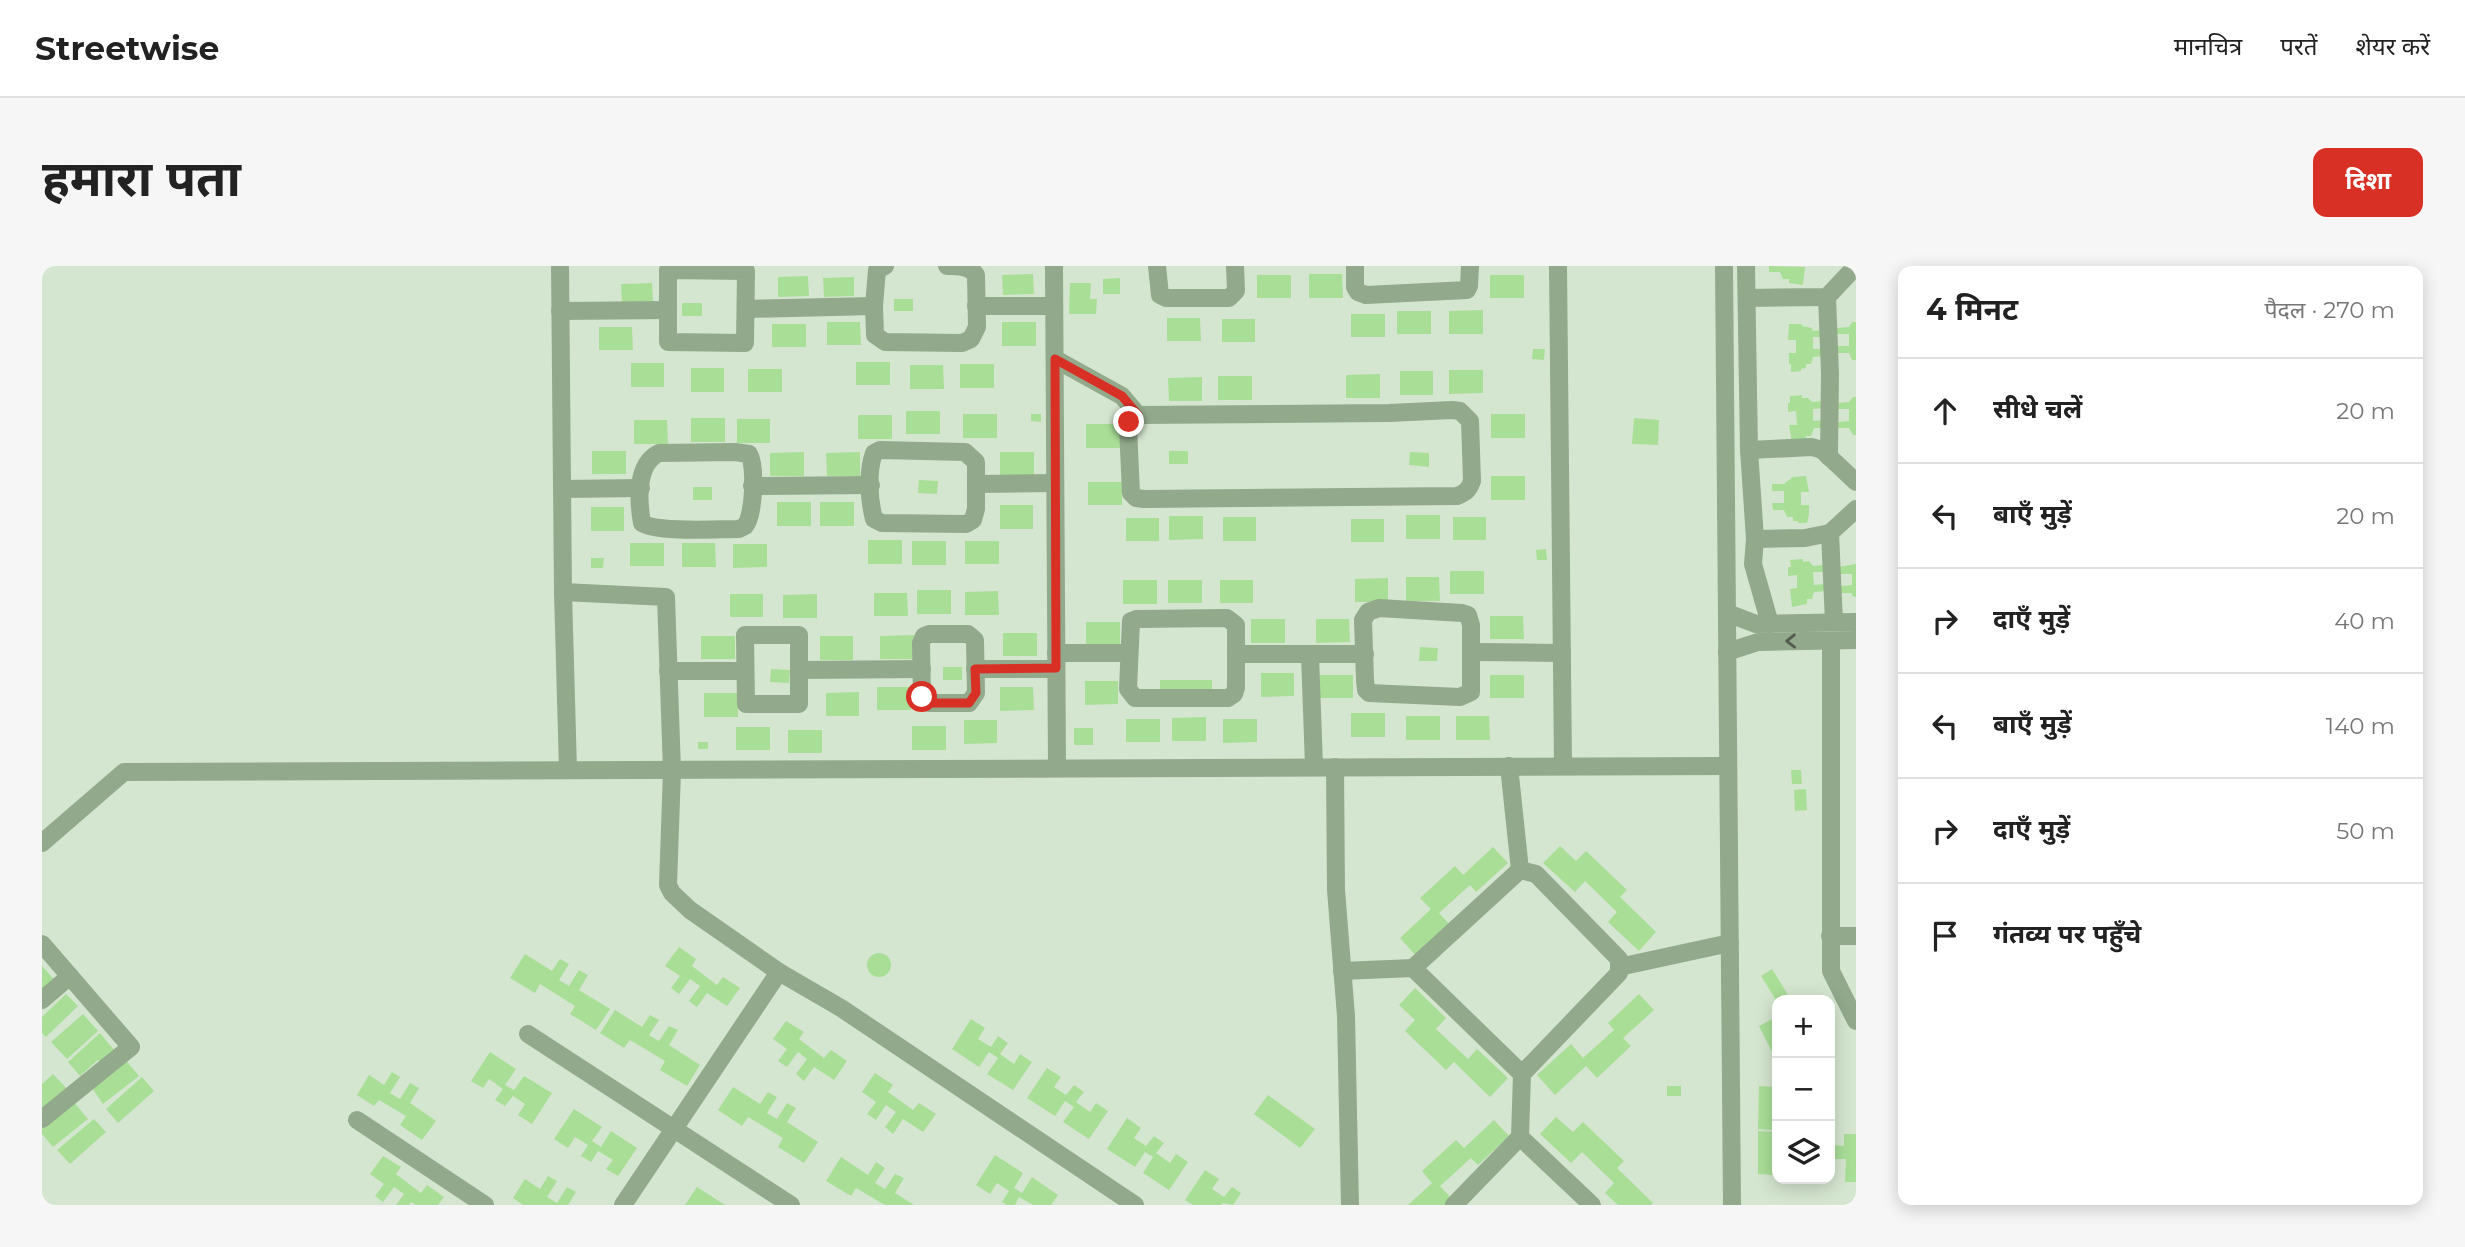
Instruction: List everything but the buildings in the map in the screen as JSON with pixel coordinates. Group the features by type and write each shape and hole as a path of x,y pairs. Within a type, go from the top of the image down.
{"street":[{"path":"560,266 563,592 568,770"},
{"path":"885,266 877,270 874,331 878,339 885,342 962,343 971,339 976,327 976,275 973,270 947,266"},
{"path":"1054,266 1057,768"},
{"path":"1157,266 1158,290 1160,295 1166,298 1229,298 1236,291 1235,266"},
{"path":"1355,266 1355,287 1358,292 1366,295 1467,290 1470,266"},
{"path":"1558,266 1563,766"},
{"path":"1724,266 1732,1205"},
{"path":"1746,266 1749,450 1755,539 1753,564 1770,624"},
{"path":"1829,457 1827,298 1856,266"},
{"path":"668,270 746,271 745,343 667,342 668,310 668,270"},
{"path":"1747,298 1827,298"},
{"path":"746,309 874,306"},
{"path":"976,306 1054,306"},
{"path":"560,311 668,310"},
{"path":"1055,359 1122,396 1138,415"},
{"path":"1460,411 1469,421 1472,481 1464,494 1457,496 1136,498 1129,488 1128,426 1138,415 1460,411"},
{"path":"1749,450 1812,447 1822,450 1856,482"},
{"path":"880,450 965,452 976,462 976,484 976,509 973,520 966,524 882,523 874,519 870,504 871,460 874,453 880,450"},
{"path":"742,452 751,457 752,486 749,522 739,529 645,526 641,517 642,470 649,459 659,453 742,452"},
{"path":"976,484 1055,483"},
{"path":"752,486 871,485"},
{"path":"562,489 641,488"},
{"path":"1755,539 1805,538 1830,533 1856,509"},
{"path":"1830,533 1833,622"},
{"path":"563,592 666,597 672,771 668,884 672,893 690,910 779,972 841,1008 1135,1205"},
{"path":"1378,608 1468,615 1471,619 1472,692 1460,697 1369,693 1366,690 1365,654 1363,620 1368,612 1378,608"},
{"path":"1727,613 1756,624 1856,622"},
{"path":"1227,618 1236,625 1234,694 1228,698 1135,698 1128,689 1129,653 1129,627 1131,621 1136,619 1227,618"},
{"path":"968,634 975,640 975,669 976,693 969,703 929,703 922,697 921,643 924,636 968,634"},
{"path":"745,635 799,635 799,670 799,704 746,704 745,635"},
{"path":"1727,652 1758,642 1856,640"},
{"path":"1831,641 1830,971 1856,1021"},
{"path":"1472,652 1562,653"},
{"path":"975,669 1129,653"},
{"path":"1236,654 1365,654"},
{"path":"1310,654 1314,766"},
{"path":"799,670 922,669"},
{"path":"668,671 745,671"},
{"path":"42,843 124,772 1728,765"},
{"path":"1509,766 1520,870"},
{"path":"1335,767 1336,890 1346,1016 1350,1205"},
{"path":"1342,971 1413,968 1520,870"},
{"path":"1454,1205 1520,1137 1522,1074 1619,973 1619,960 1536,874 1520,870"},
{"path":"1829,936 1856,936"},
{"path":"1619,967 1730,943"},
{"path":"42,944 131,1047 42,1119"},
{"path":"1413,968 1522,1074"},
{"path":"623,1205 779,972"},
{"path":"42,1000 70,976"},
{"path":"528,1034 791,1205"},
{"path":"357,1120 485,1205"},
{"path":"1520,1137 1592,1205"}],"route":[{"path":"922,697 929,703 969,703 976,693 975,669 1056,668 1055,359 1122,396 1138,415 1129,422"}]}
